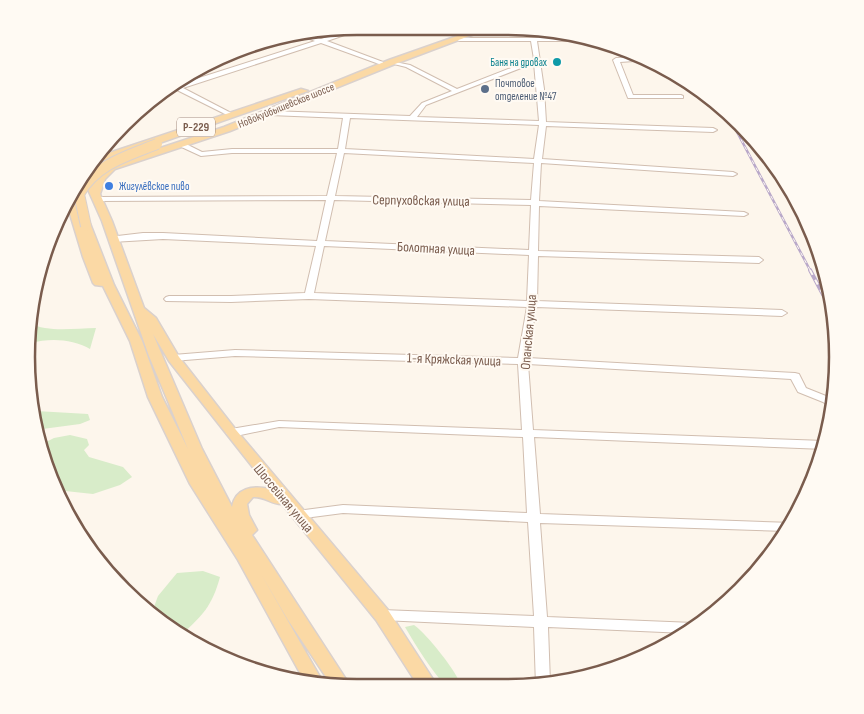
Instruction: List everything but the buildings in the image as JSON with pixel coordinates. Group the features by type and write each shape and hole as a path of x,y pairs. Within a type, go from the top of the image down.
{"main road":[{"name":"Новокуйбышевское шоссе","path":"105,157 300,92 458,35"},
{"name":"Новокуйбышевское шоссе","path":"96,168 112,167 270,113 392,62 467,35"},
{"name":"Новокуйбышевское шоссе","path":"89,178 117,160 157,144 257,111 300,92"},
{"path":"121,153 122,159 130,160"},
{"path":"78,196 92,195 97,197 101,178 112,167"},
{"name":"Шоссейная улица","path":"87,181 97,197 155,356 195,449 225,508 259,556 294,615 336,678"},
{"name":"Новокуйбышевское шоссе","path":"79,194 86,226 108,285 136,341"},
{"path":"73,206 88,257 98,280 120,324 136,341 155,397 197,484 244,557 310,675"},
{"name":"Шоссейная улица","path":"139,310 152,321 173,358 231,433 382,616 424,679"},
{"path":"259,556 253,536 241,515 242,500 248,494 263,491 274,494 293,509"}],"street":[{"path":"188,83 339,36"},
{"path":"314,38 381,62"},
{"path":"459,38 563,40"},
{"name":"Опанская улица","path":"534,40 541,89 542,123 535,203 532,303 523,361 541,623 543,677"},
{"path":"412,118 424,104 536,60"},
{"path":"629,60 616,60 630,97 681,97"},
{"path":"392,62 408,66 457,91"},
{"path":"178,89 231,115"},
{"path":"270,113 713,130"},
{"path":"309,296 322,244 347,116"},
{"path":"180,144 201,154 232,151 341,151 539,161 733,174"},
{"name":"Серпуховская улица","path":"97,197 331,198 535,203 744,214"},
{"name":"Болотная улица","path":"112,240 143,236 163,236 533,253 759,260"},
{"path":"169,299 213,300 309,296 782,314"},
{"name":"1-я Кряжская улица","path":"173,358 235,353 523,361 795,376 805,392 826,400"},
{"path":"231,433 279,424 817,444"},
{"path":"293,509 343,509 781,527"},
{"path":"382,616 682,628"}],"green space":[{"path":"37,326 53,329 96,328 90,349 69,341 46,340 36,342"},
{"path":"40,411 88,414 90,420 80,424 43,429"},
{"path":"70,435 87,439 89,445 84,450 89,457 123,467 132,477 120,485 93,494 65,491 46,442 54,438"},
{"path":"203,571 220,577 210,603 186,630 154,606 158,596 177,573"},
{"path":"414,625 419,629 441,654 458,679 440,679 405,627"}],"railway":[{"path":"736,130 811,272"},
{"path":"810,270 823,295"}],"place":[{"name":"Баня на дровах","path":"557,62"},
{"name":"Почтовое отделение №47","path":"485,89"},
{"name":"Жигулёвское пиво","path":"109,186"}]}
